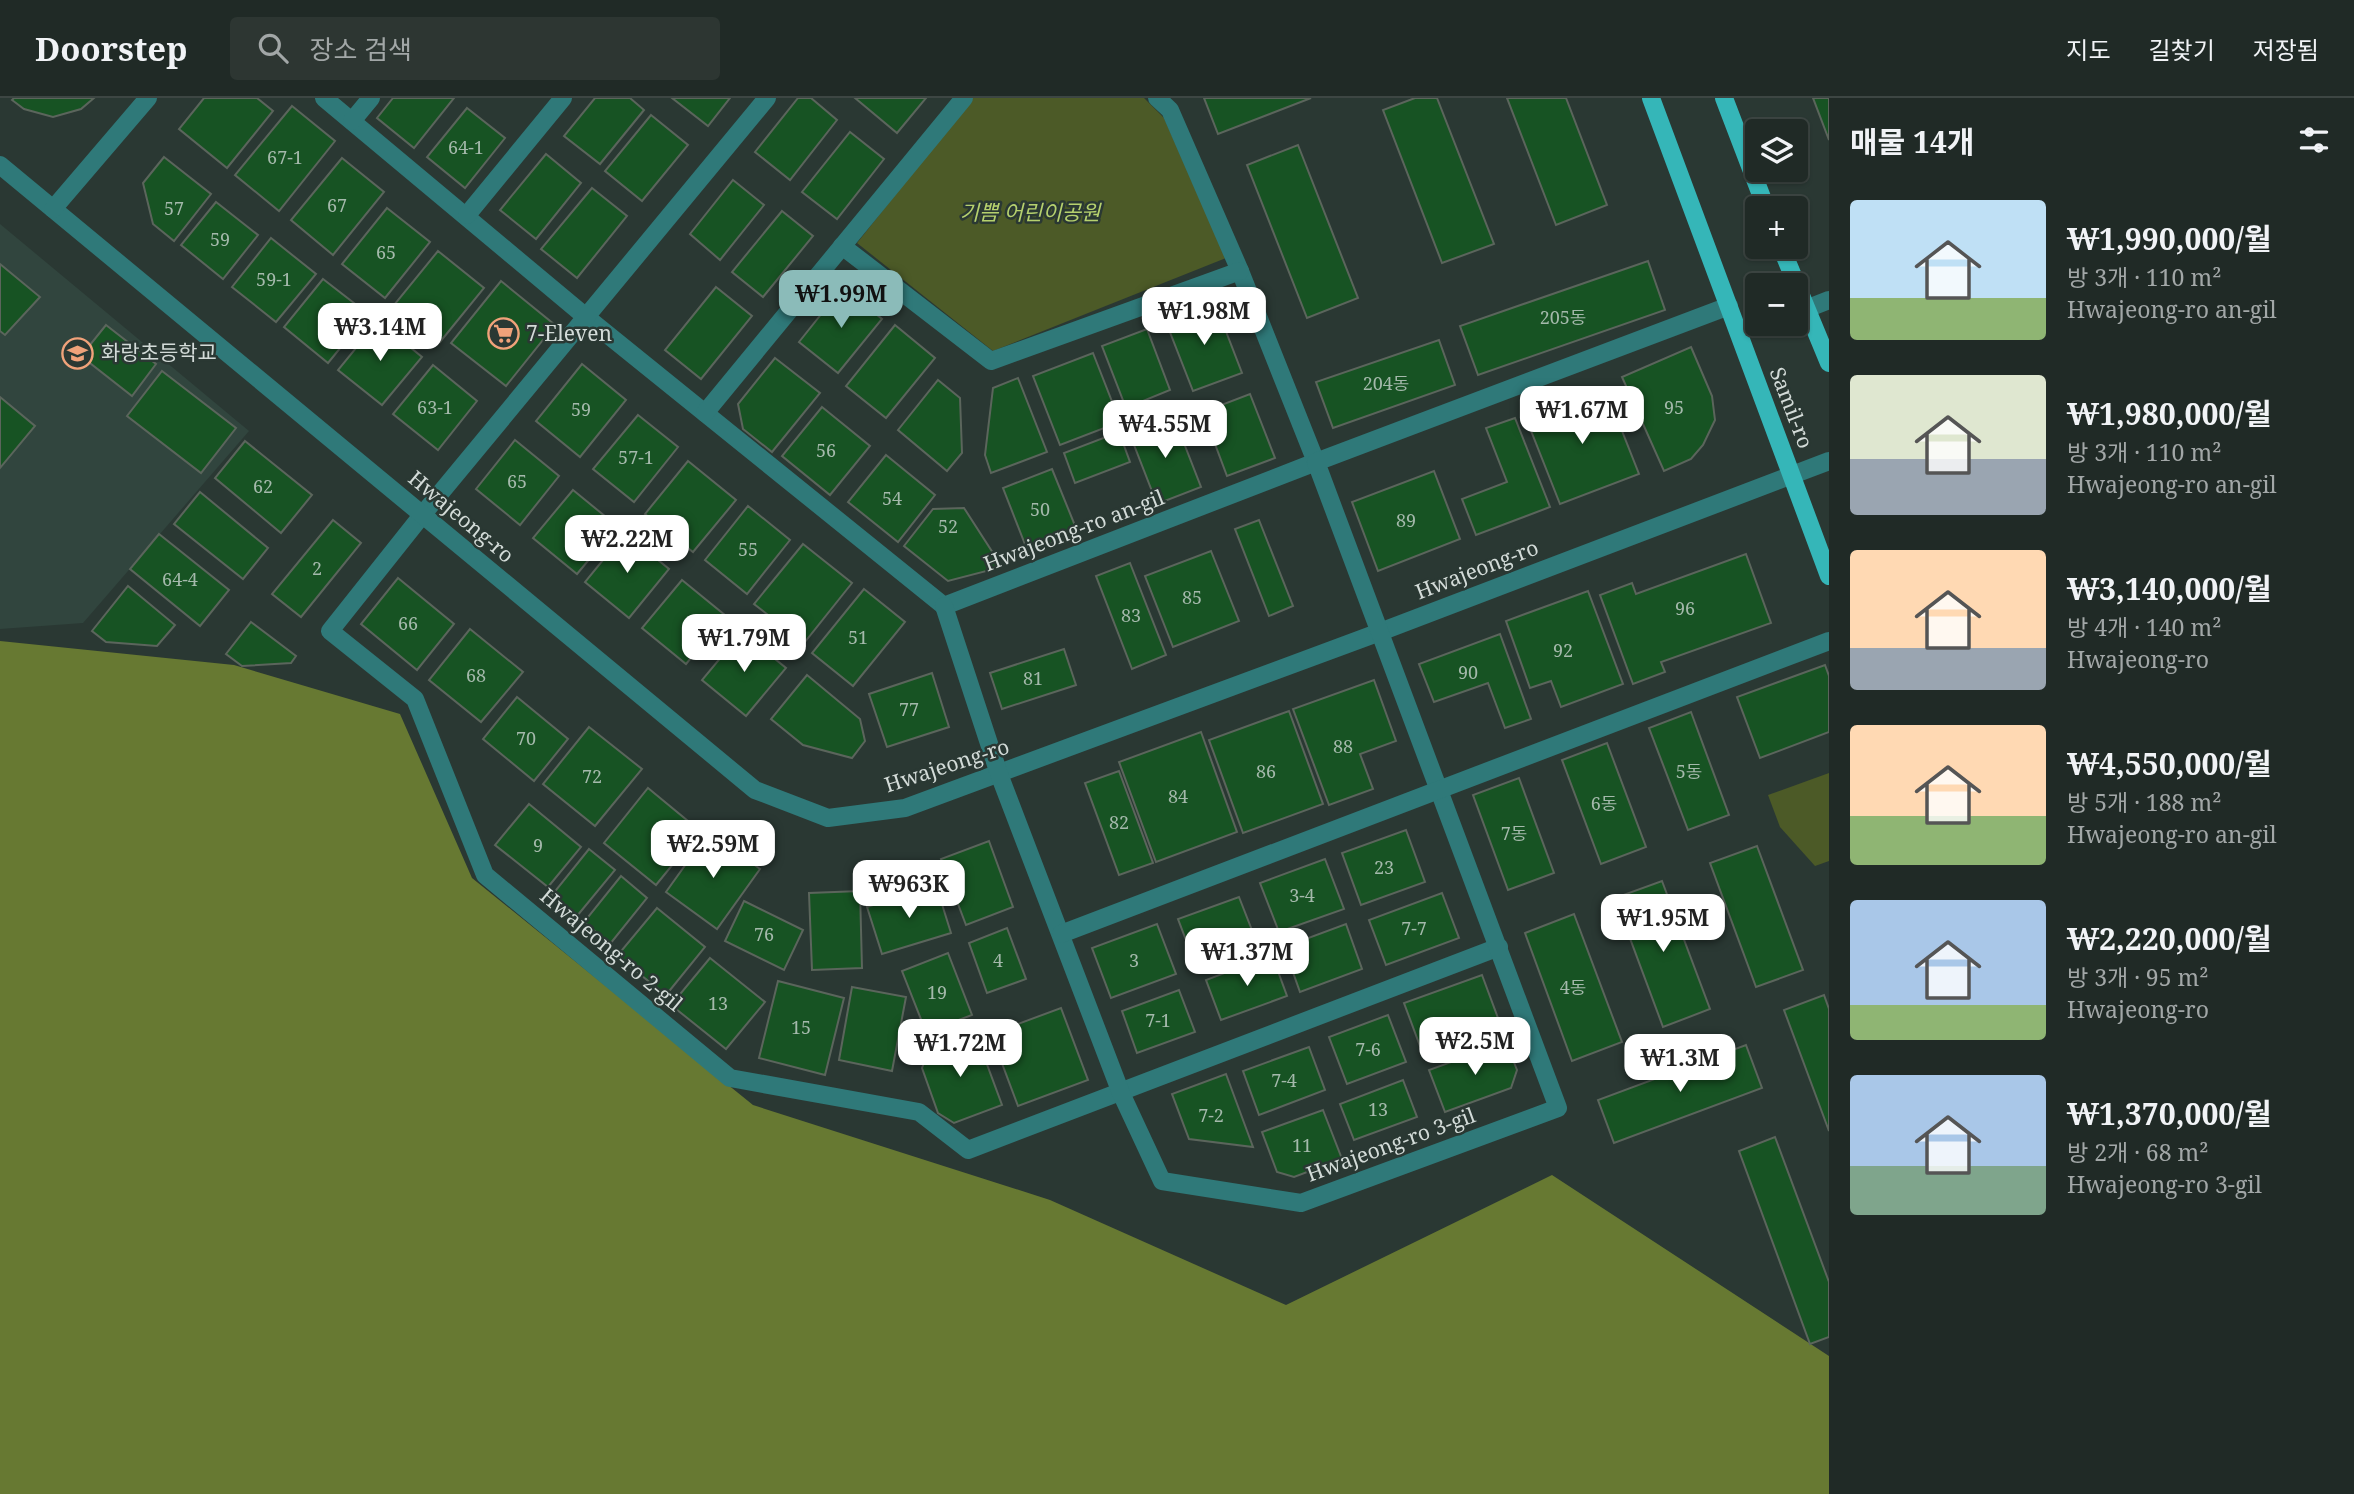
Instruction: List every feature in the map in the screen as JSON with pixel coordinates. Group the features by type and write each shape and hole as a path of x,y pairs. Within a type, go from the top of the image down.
{"main road":[{"name":"Samil-ro","path":"1651,98 1829,576"},
{"path":"1724,98 1761,196"},
{"path":"1808,314 1829,363"}],"street":[{"path":"53,209 148,98"},
{"path":"324,98 586,317 944,606"},
{"path":"352,121 371,98"},
{"path":"467,215 563,98"},
{"path":"423,514 767,98"},
{"path":"705,413 964,98"},
{"path":"1157,98 1170,110 1240,271 1315,462"},
{"name":"Hwajeong-ro","path":"0,164 755,790 828,818 905,808 1380,632 1829,461"},
{"path":"842,246 991,361 1240,271"},
{"path":"1808,308 1829,300"},
{"name":"Hwajeong-ro an-gil","path":"944,606 1729,306"},
{"name":"Hwajeong-ro 3-gil","path":"944,606 999,774 1121,1093 1162,1181 1301,1203 1558,1108 1441,790 1315,462"},
{"name":"Hwajeong-ro 2-gil","path":"423,514 330,631 415,699 485,875 730,1079 919,1112 968,1150 1121,1093"},
{"path":"1061,934 1829,640"},
{"path":"1121,1093 1499,947"}],"shaded area":[{"name":"화랑초등학교","path":"0,224 249,431 83,623 0,629"}],"green space":[{"name":"기쁨 어린이공원","path":"972,98 1144,98 1164,118 1226,258 993,351 857,243"},
{"path":"0,641 234,665 400,714 472,878 753,1105 1050,1200 1286,1305 1552,1175 1829,1356 1829,1494 0,1494"},
{"path":"1829,773 1829,861 1815,866 1780,827 1768,795"}],"building":[{"path":"94,98 81,109 53,117 24,109 12,100"},
{"path":"204,98 257,98 273,111 227,168 179,129"},
{"path":"393,98 454,98 414,148 377,118"},
{"path":"595,98 630,98 644,110 600,164 564,136"},
{"path":"672,98 730,98 708,126"},
{"path":"798,98 811,98 837,120 790,180 755,152"},
{"path":"855,98 926,98 897,133"},
{"path":"1204,98 1311,98 1218,134"},
{"path":"1415,98 1437,98 1494,244 1442,263 1383,110"},
{"path":"1507,98 1566,98 1607,205 1556,225"},
{"path":"1813,98 1829,98 1829,140"},
{"path":"292,106 335,141 279,211 235,175"},
{"path":"467,108 505,138 465,188 427,157"},
{"path":"651,115 688,145 642,201 605,171"},
{"path":"850,132 884,159 837,219 802,192"},
{"path":"1298,145 1358,298 1307,318 1247,165"},
{"path":"546,154 581,183 536,239 500,210"},
{"path":"164,157 211,194 174,241 153,224 143,183"},
{"path":"342,158 384,192 333,255 291,220"},
{"path":"733,180 764,205 720,260 690,234"},
{"path":"592,188 627,216 577,278 541,249"},
{"path":"216,202 258,235 223,279 181,245"},
{"path":"387,208 430,242 385,298 342,264"},
{"path":"782,211 813,236 763,297 732,272"},
{"path":"271,238 316,274 276,322 232,287"},
{"path":"438,251 484,288 440,342 394,305"},
{"path":"1648,261 1665,310 1478,375 1460,326"},
{"path":"0,264 40,297 5,335 0,331"},
{"path":"323,279 368,314 328,363 284,327"},
{"name":"7-Eleven","path":"501,281 555,325 506,386 451,343"},
{"path":"716,287 752,316 701,379 665,350"},
{"path":"843,287 882,319 838,373 799,342"},
{"path":"1215,303 1242,373 1193,391 1166,322"},
{"path":"378,321 422,357 382,405 338,370"},
{"path":"106,325 156,364 132,396 81,356"},
{"path":"895,325 935,358 886,418 846,386"},
{"path":"1147,329 1170,390 1126,408 1102,346"},
{"path":"1439,340 1455,385 1333,428 1316,382"},
{"path":"1691,347 1712,396 1715,420 1703,445 1691,459 1664,471 1622,377"},
{"path":"1093,353 1120,422 1060,445 1033,376"},
{"path":"775,358 820,393 772,452 743,429 738,404"},
{"path":"582,364 626,400 580,457 536,421"},
{"path":"433,365 477,401 438,450 393,414"},
{"path":"162,371 236,428 201,473 127,416"},
{"path":"1018,378 1047,452 991,473 985,455 993,388"},
{"path":"938,380 960,398 962,453 947,471 898,430"},
{"path":"1605,388 1639,474 1560,504 1526,418"},
{"path":"1250,394 1275,458 1227,476 1203,412"},
{"path":"0,397 35,426 0,468"},
{"path":"822,407 870,446 830,495 782,456"},
{"path":"638,415 678,447 634,502 593,469"},
{"path":"1173,415 1201,487 1157,504 1129,432"},
{"path":"1515,418 1550,507 1476,535 1462,499 1507,482 1486,428"},
{"path":"1119,432 1130,462 1075,483 1064,453"},
{"path":"515,440 559,476 520,525 476,489"},
{"path":"245,441 312,495 281,533 215,478"},
{"path":"886,455 935,495 898,542 848,502"},
{"path":"688,461 736,500 693,552 645,514"},
{"path":"1052,469 1078,533 1028,552 1003,488"},
{"path":"1434,471 1460,539 1378,571 1352,502"},
{"path":"573,490 617,526 577,574 533,538"},
{"path":"200,492 268,548 243,579 174,524"},
{"path":"748,506 790,540 747,594 705,560"},
{"path":"964,508 1002,567 948,581 904,546 933,509"},
{"path":"333,520 361,543 301,617 272,594"},
{"path":"1259,520 1293,606 1269,616 1235,529"},
{"path":"625,533 669,569 629,618 585,582"},
{"path":"159,534 229,590 200,626 130,569"},
{"path":"803,544 852,583 804,643 754,604"},
{"path":"1211,551 1239,621 1173,647 1145,576"},
{"path":"1746,554 1771,623 1661,662 1665,672 1633,684 1600,595 1632,583 1636,594"},
{"path":"1130,563 1166,655 1132,669 1096,576"},
{"path":"398,578 454,624 417,670 361,624"},
{"path":"682,580 726,616 686,664 642,628"},
{"path":"128,586 175,625 157,646 106,642 92,631"},
{"path":"864,589 905,622 853,686 812,653"},
{"path":"1588,591 1623,684 1561,707 1551,681 1530,688 1506,621"},
{"path":"251,622 296,656 291,663 242,666 226,654"},
{"path":"470,629 523,672 481,722 429,680"},
{"path":"742,632 786,668 746,716 702,680"},
{"path":"1500,634 1531,719 1505,728 1488,683 1434,702 1419,664"},
{"path":"1064,649 1076,685 1002,709 990,673"},
{"path":"1825,665 1829,676 1829,732 1760,758 1737,697"},
{"path":"932,673 949,727 887,747 869,694"},
{"path":"807,675 860,719 865,741 852,758 803,745 771,719"},
{"path":"1374,680 1396,741 1360,754 1373,789 1329,805 1293,709"},
{"path":"517,697 568,739 534,781 483,739"},
{"path":"1289,711 1323,804 1243,833 1209,740"},
{"path":"1691,712 1729,815 1688,830 1649,728"},
{"path":"589,727 642,769 595,826 543,784"},
{"path":"1201,732 1237,832 1156,862 1119,762"},
{"path":"1607,743 1646,847 1601,864 1562,760"},
{"path":"1119,771 1153,863 1119,875 1085,783"},
{"path":"1519,778 1554,873 1508,890 1473,795"},
{"path":"648,788 700,831 656,885 604,843"},
{"path":"529,804 581,847 548,887 495,845"},
{"path":"1406,830 1425,882 1361,905 1342,853"},
{"path":"709,832 760,869 717,929 666,892"},
{"path":"989,841 1013,907 966,925 941,859"},
{"path":"1757,846 1803,970 1756,987 1710,863"},
{"path":"589,849 615,870 577,916 552,895"},
{"path":"1325,859 1344,909 1279,932 1260,883"},
{"path":"621,876 647,898 610,944 584,922"},
{"path":"1662,881 1710,1009 1663,1027 1615,898"},
{"path":"936,885 951,933 882,954 867,907"},
{"path":"860,891 862,968 812,970 809,893"},
{"path":"1442,893 1459,938 1386,965 1369,920"},
{"path":"1239,897 1255,938 1194,961 1178,919"},
{"path":"744,901 803,930 784,970 725,941"},
{"path":"657,908 705,947 666,995 617,956"},
{"path":"1574,914 1622,1042 1572,1061 1525,933"},
{"path":"1157,924 1176,974 1111,998 1092,948"},
{"path":"1346,924 1362,969 1300,992 1284,947"},
{"path":"1007,928 1026,979 987,993 969,943"},
{"path":"948,953 972,1015 926,1032 902,971"},
{"path":"1272,955 1287,996 1221,1020 1206,980"},
{"path":"710,958 765,1002 726,1049 671,1005"},
{"path":"1482,975 1498,1018 1420,1046 1404,1003"},
{"path":"778,981 844,998 825,1075 759,1058"},
{"path":"852,987 906,997 892,1071 839,1060"},
{"path":"1179,990 1195,1032 1137,1053 1122,1011"},
{"path":"1824,995 1829,1009 1829,1131 1784,1010"},
{"path":"1061,1008 1088,1080 1018,1106 991,1034"},
{"path":"1388,1015 1406,1062 1347,1084 1329,1037"},
{"path":"975,1032 1002,1105 954,1123 938,1113 922,1068 930,1048"},
{"path":"1506,1042 1517,1070 1511,1088 1445,1112 1429,1070"},
{"path":"1746,1045 1762,1088 1614,1143 1598,1100"},
{"path":"1309,1047 1325,1090 1259,1115 1243,1071"},
{"path":"1226,1074 1253,1147 1189,1139 1172,1094"},
{"path":"1403,1080 1417,1117 1354,1140 1340,1104"},
{"path":"1323,1110 1342,1159 1294,1177 1277,1172 1262,1132"},
{"path":"1775,1137 1829,1282 1829,1337 1810,1344 1739,1151"}],"place":[{"name":"7-Eleven","path":"503,334"},
{"name":"화랑초등학교","path":"78,353"}]}
